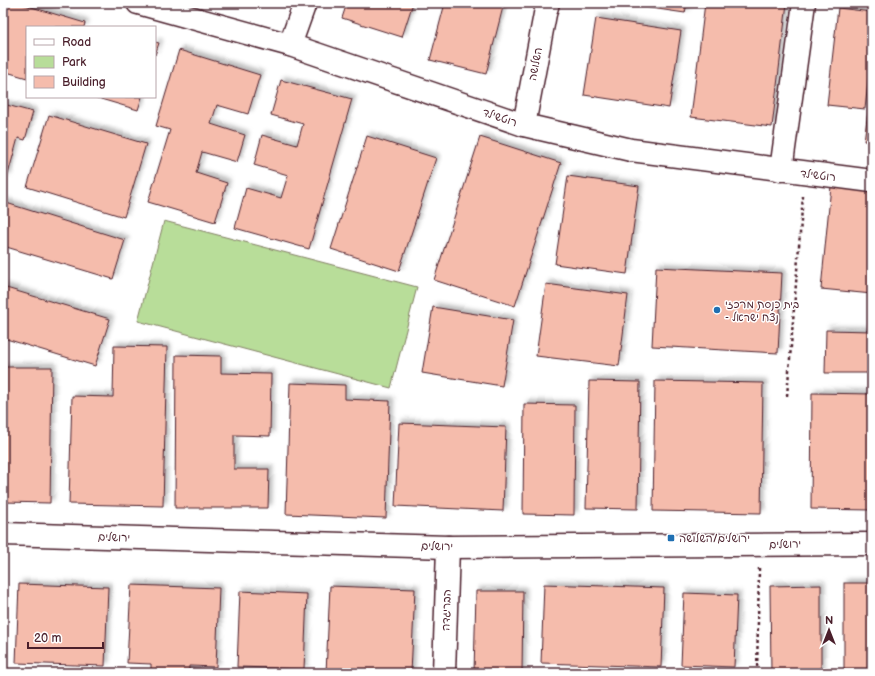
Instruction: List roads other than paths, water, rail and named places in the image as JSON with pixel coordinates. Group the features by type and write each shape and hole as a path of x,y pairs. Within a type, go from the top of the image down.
{"street":[{"name":"רוטשילד","path":"138,3 290,44 524,125 631,150 872,181"},
{"path":"290,44 305,3"},
{"name":"השלושה","path":"524,125 548,3"},
{"path":"781,170 804,3"},
{"name":"ירושלים","path":"3,534 448,547 872,544"},
{"name":"הבריגדה","path":"444,673 448,547"}],"place":[{"name":"בית כנסת מרכזי - נצח ישראל","path":"717,310"},
{"name":"ירושלים/השלושה","path":"671,538"}]}
